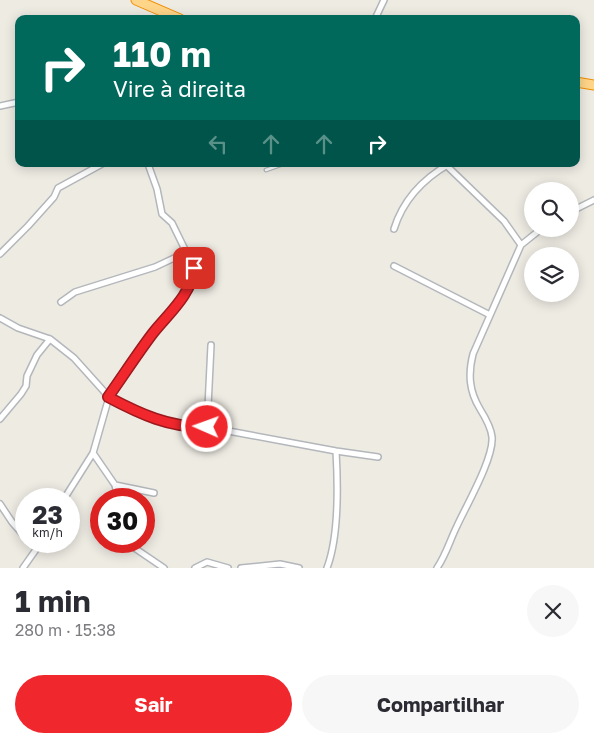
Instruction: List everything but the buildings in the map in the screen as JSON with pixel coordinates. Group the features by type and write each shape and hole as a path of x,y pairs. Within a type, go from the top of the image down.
{"highway":[{"path":"136,0 168,15"},
{"path":"580,83 594,85"}],"street":[{"path":"377,15 384,0"},
{"path":"0,106 15,103"},
{"path":"0,254 54,197 58,188 96,167"},
{"path":"71,488 92,453 108,397 154,332 179,302 192,279 194,268 172,223 162,214 157,189 149,167"},
{"path":"394,229 398,217 418,188 429,177 445,167"},
{"path":"450,167 504,221 521,245"},
{"path":"579,208 594,200"},
{"path":"437,568 491,448 492,438 486,418 473,396 469,379 473,354 521,245 530,237"},
{"path":"61,302 75,292 155,267 186,252"},
{"path":"394,266 490,315"},
{"path":"0,318 18,328 50,339 74,358 108,397 141,415 182,426 207,427 336,451 378,456"},
{"path":"0,419 21,394 37,354 50,339"},
{"path":"207,427 211,344"},
{"path":"327,568 334,537 336,511 336,451"},
{"path":"92,453 116,488"},
{"path":"115,485 130,488"},
{"path":"0,504 15,525"},
{"path":"23,568 34,553"},
{"path":"142,553 164,568"},
{"path":"195,568 207,562 228,568"},
{"path":"241,568 280,564 299,568"}],"lane":[{"path":"266,170 274,167"}],"route":[{"path":"194,268 192,279 179,302 154,332 108,397 141,415 163,422 182,426 207,427"}]}
